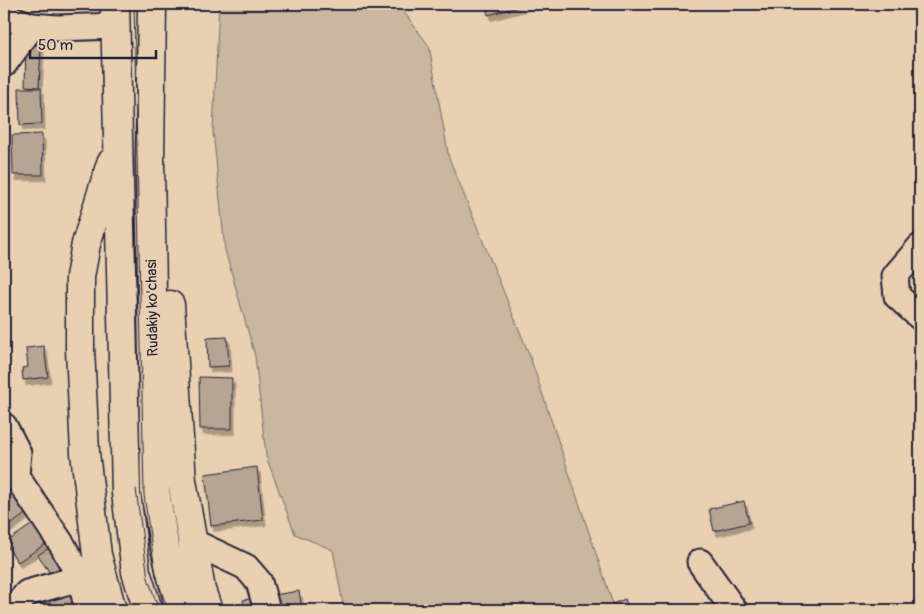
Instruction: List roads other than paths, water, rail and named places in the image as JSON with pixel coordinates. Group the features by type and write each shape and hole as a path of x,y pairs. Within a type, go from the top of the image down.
{"main road":[{"name":"Rudakiy ko'chasi","path":"152,4 150,161 155,491 164,544 180,610"},
{"name":"Rudakiy ko'chasi","path":"115,15 126,493 136,572 148,610"},
{"path":"112,610 97,555 86,453 80,349 80,277 86,244 118,140"},
{"path":"150,161 169,300 182,481 201,590 208,610"}],"street":[{"path":"4,16 32,26 57,28 115,15"},
{"path":"4,64 32,26"},
{"path":"920,247 895,276 897,296 920,317"},
{"path":"4,426 18,453 10,476 64,546 80,578 88,610"},
{"path":"193,542 246,567 259,582 266,610"},
{"path":"700,562 734,610"},
{"path":"16,610 16,606 27,593 80,578"}],"tram line":[{"path":"134,4 144,495 156,576 168,610"},
{"path":"136,489 148,578 159,610"}]}
